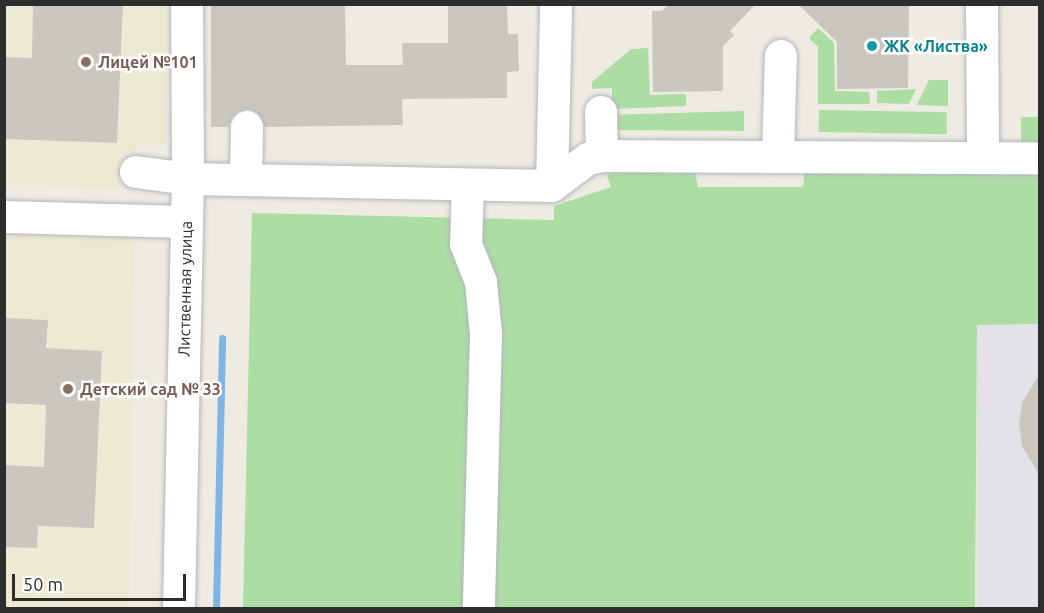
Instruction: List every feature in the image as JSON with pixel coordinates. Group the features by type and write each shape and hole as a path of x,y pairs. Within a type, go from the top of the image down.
{"street":[{"name":"Лиственная улица","path":"179,609 188,179 187,4"},
{"path":"552,186 556,4"},
{"path":"982,4 983,158"},
{"path":"778,155 781,56"},
{"path":"601,115 602,156"},
{"path":"246,180 247,127"},
{"path":"136,172 188,179 552,186 588,159 602,156 778,155 1040,158"},
{"path":"468,185 466,244 481,282 486,334 479,609"},
{"path":"4,217 186,222"}],"shaded area":[{"name":"Лицей №101","path":"5,5 168,5 166,144 137,144 136,190 5,185"},
{"name":"Детский сад № 33","path":"5,230 135,232 128,608 4,608"},
{"path":"977,324 1039,324 1039,608 977,608"}],"green space":[{"path":"818,28 834,43 835,91 869,92 870,104 818,104 818,47 809,38"},
{"path":"648,48 650,95 686,94 686,106 612,109 612,88 592,89 592,82 631,49"},
{"path":"929,80 948,80 948,106 917,105"},
{"path":"916,89 909,104 877,103 877,91"},
{"path":"819,110 947,112 947,134 819,132"},
{"path":"744,111 744,131 606,130 605,115"},
{"path":"1021,117 1039,117 1039,144 1021,144"},
{"path":"805,166 1039,173 1039,324 977,325 975,608 243,608 252,213 554,220 554,206 611,187 607,176 615,168 694,167 698,187 803,187"}],"building":[{"path":"33,4 123,4 117,143 4,139 4,57 32,58"},
{"path":"211,4 345,4 346,65 403,65 402,43 448,43 448,4 507,4 508,34 518,34 519,71 507,72 507,98 402,99 403,125 265,127 257,112 247,109 239,111 232,117 229,127 211,127"},
{"path":"669,4 756,4 730,31 734,35 723,46 723,91 653,92 652,11 662,11"},
{"name":"ЖК «Листва»","path":"798,4 909,6 908,88 837,89 837,42"},
{"path":"4,318 48,320 46,348 102,351 94,528 38,526 37,548 4,547 4,465 44,467 46,405 4,403"},
{"path":"1040,373 1040,476 1022,446 1019,424 1022,403"}],"waterway":[{"path":"216,608 222,338"}],"place":[{"name":"ЖК «Листва»","path":"872,46"},
{"name":"Лицей №101","path":"86,62"},
{"name":"Детский сад № 33","path":"68,389"}]}
